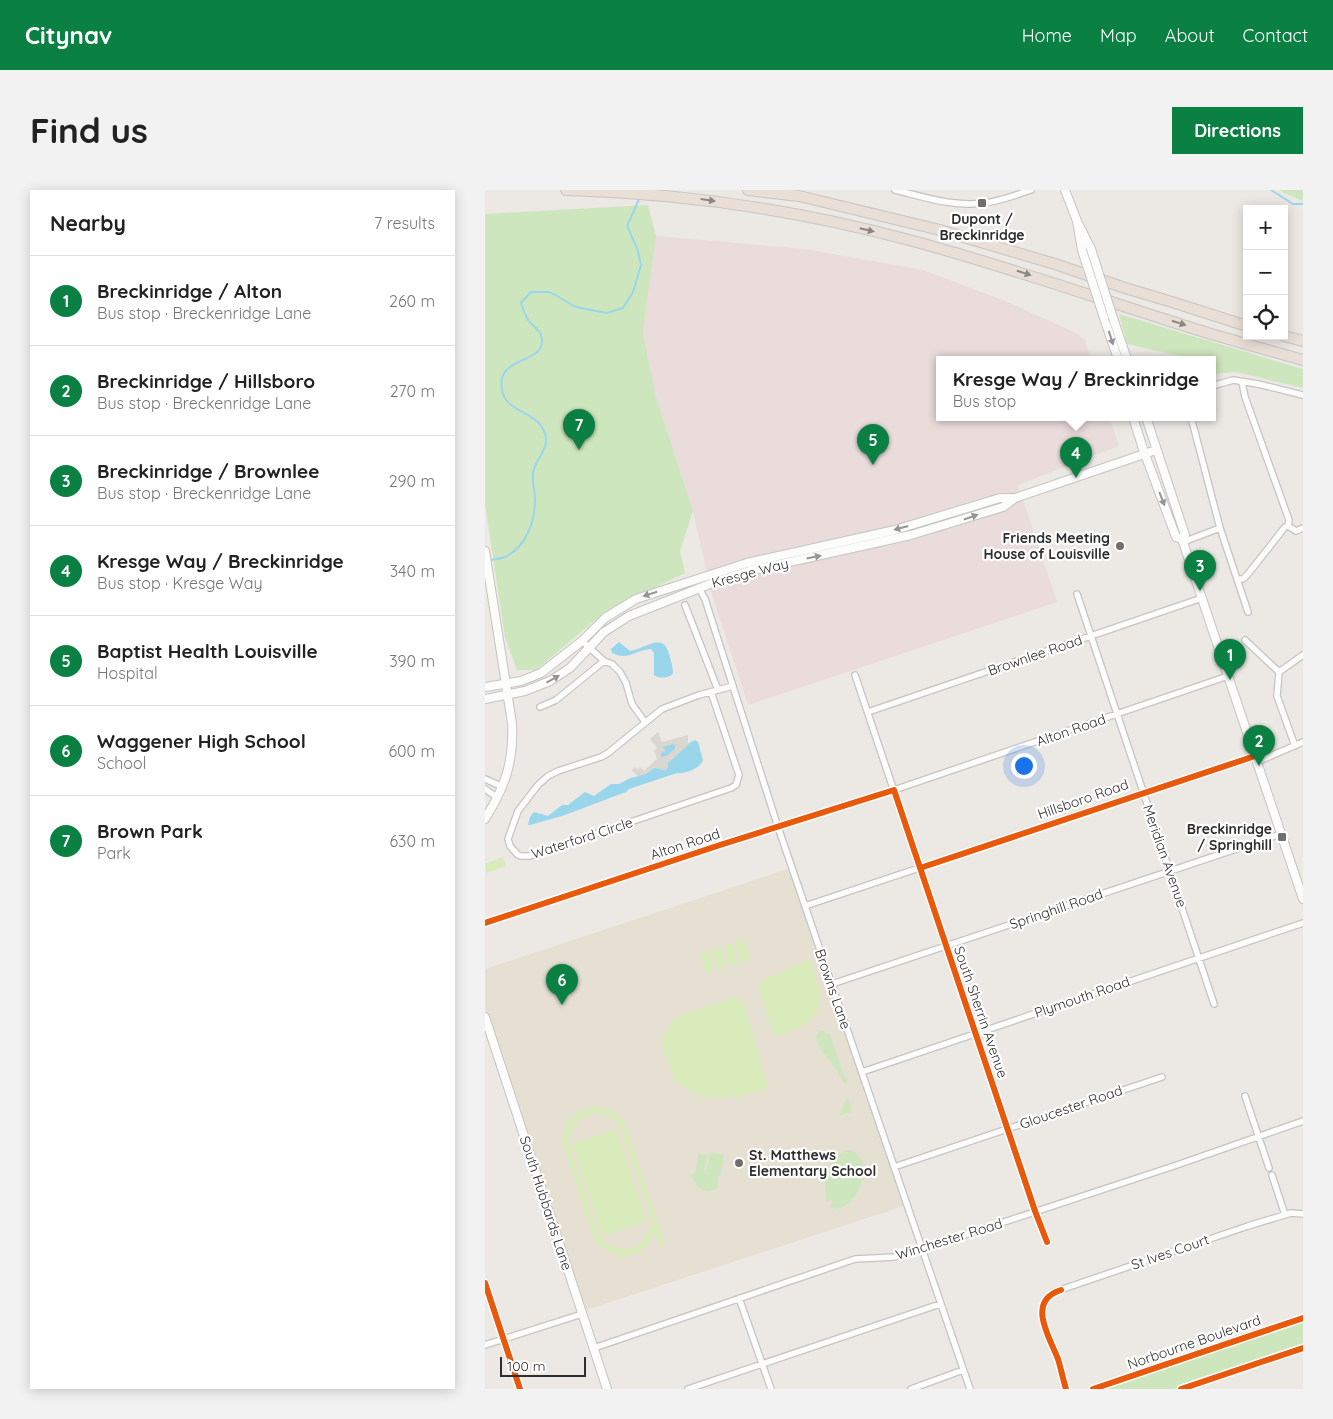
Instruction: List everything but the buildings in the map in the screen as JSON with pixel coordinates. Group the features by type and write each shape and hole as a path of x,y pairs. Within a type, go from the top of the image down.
{"highway":[{"path":"566,190 624,192 707,200 819,219 907,239 998,265 1211,334 1303,360"},
{"path":"748,190 799,196 940,230 1055,264 1243,325"},
{"path":"1288,337 1303,341"}],"street":[{"path":"895,190 938,201 970,204 994,201 1031,190"},
{"path":"1065,190 1077,221 1091,249 1126,356"},
{"path":"1077,221 1082,250 1117,356"},
{"path":"1216,385 1233,380 1303,395"},
{"path":"1242,382 1245,397 1289,520 1288,526"},
{"path":"1134,421 1176,537 1182,541 1203,598 1303,899"},
{"path":"1147,421 1185,535 1182,541"},
{"path":"1192,421 1221,528 1248,612"},
{"name":"Kresge Way","path":"485,699 525,691 557,677 570,668 604,632 629,616 699,588 749,571 911,535 1003,506 1015,498 1156,450"},
{"name":"Kresge Way","path":"485,687 521,681 541,673 582,641 605,618 636,599 747,563 895,530 1000,498 1015,498"},
{"path":"1288,526 1296,531 1303,528"},
{"path":"1237,579 1243,578 1248,574 1282,529 1288,526"},
{"path":"1182,541 1221,528"},
{"path":"485,552 508,695 513,748 503,787 485,819"},
{"name":"Browns Lane","path":"699,588 705,599 778,828 970,1389"},
{"name":"Meridian Avenue","path":"1077,594 1214,1004"},
{"name":"Brownlee Road","path":"868,712 1203,598"},
{"path":"685,605 718,690"},
{"path":"1245,640 1279,672"},
{"path":"582,641 604,661 612,664 620,672 626,683 632,704 645,722"},
{"path":"1295,746 1277,696 1279,672 1303,654"},
{"path":"540,707 556,700 604,661"},
{"name":"South Sherrin Avenue","path":"855,675 1035,1212 1047,1242"},
{"name":"Alton Road","path":"485,924 720,845 894,790 1229,676"},
{"name":"Waterford Circle","path":"711,692 739,775 735,786 530,856 518,855 510,846 508,838 519,810 538,785 548,776 608,753 664,707 711,692 733,686"},
{"name":"Hillsboro Road","path":"805,906 1143,792 1256,759 1303,742"},
{"path":"485,779 503,787"},
{"path":"485,789 498,798"},
{"name":"Springhill Road","path":"832,984 1281,834"},
{"name":"Plymouth Road","path":"862,1072 1303,923"},
{"name":"South Hubbards Lane","path":"485,1017 607,1389"},
{"name":"Gloucester Road","path":"894,1167 1162,1077"},
{"path":"1245,1096 1269,1168"},
{"name":"Winchester Road","path":"594,1348 855,1259 894,1257 922,1249 1174,1166 1303,1121"},
{"path":"1272,1175 1285,1215"},
{"name":"St Ives Court","path":"1066,1389 1058,1360 1044,1324 1042,1312 1049,1295 1291,1213 1303,1214"},
{"path":"485,1283 520,1389"},
{"path":"739,1298 771,1389"},
{"path":"688,1389 940,1304"},
{"path":"485,1345 582,1314"},
{"name":"Norbourne Boulevard","path":"1093,1389 1303,1318"},
{"path":"1181,1389 1303,1348"},
{"path":"911,1389 963,1370"}],"shaded area":[{"path":"656,236 805,249 923,270 1005,301 1076,333 1085,340 1090,356 936,356 936,421 1110,421 1119,446 1018,485 1057,602 748,705 712,595 693,511 656,396 643,333"},
{"path":"658,732 662,742 688,735 688,745 667,764 666,770 653,768 639,778 632,770 635,767 638,770 640,767 644,771 657,759 654,751 657,748 650,739"},
{"path":"791,868 904,1206 586,1310 485,1008 485,969"}],"green space":[{"path":"1278,190 1303,190 1303,201"},
{"path":"648,205 656,236 643,333 656,396 693,511 680,551 685,573 605,612 536,670 517,670 505,637 485,504 485,214"},
{"path":"1119,314 1303,369 1303,388 1236,372 1216,374 1216,356 1181,356 1127,344"},
{"path":"503,857 506,866 487,873 485,864"},
{"path":"744,939 751,959 742,962 735,942"},
{"path":"732,943 739,963 730,966 723,946"},
{"path":"720,947 727,966 718,969 711,950"},
{"path":"708,951 715,970 706,973 699,954"},
{"path":"809,959 819,988 820,1000 818,1010 803,1025 774,1036 758,988 761,981"},
{"path":"735,997 743,1001 768,1087 741,1096 711,1098 702,1096 676,1082 663,1048 664,1035 674,1018"},
{"path":"820,1031 830,1034 844,1076 848,1080 846,1083 843,1082 818,1042 816,1036"},
{"path":"847,1096 852,1112 840,1115"},
{"path":"593,1107 603,1108 615,1113 625,1123 665,1244 660,1246 655,1232 641,1251 628,1256 621,1256 608,1252 594,1238 562,1142 566,1126 578,1112","holes":["592,1113 603,1114 618,1123 651,1216 647,1237 633,1248 616,1248 599,1235 569,1144 575,1125 578,1121"]},
{"path":"616,1129 647,1221 603,1236 572,1144"},
{"path":"847,1150 856,1153 861,1159 862,1179 859,1190 853,1199 845,1206 836,1209 829,1206 833,1203 831,1199 827,1202 826,1179 835,1159"},
{"path":"710,1152 724,1155 721,1174 718,1176 717,1189 706,1192 696,1185 691,1176 696,1170 698,1154 707,1155 704,1170 707,1170"},
{"path":"1303,1321 1303,1346 1174,1389 1100,1389"}],"water":[{"path":"619,642 630,651 653,643 658,642 662,644 666,647 669,654 673,674 663,678 654,675 654,653 651,649 627,656 612,653 611,649"},
{"path":"695,740 698,742 703,760 699,766 692,770 629,789 626,792 562,816 528,825 530,817 534,812 548,816 562,805 568,805 585,792 594,796 611,784 619,784 630,778 644,775 654,768 666,770 667,764 689,743"},
{"path":"673,744 675,749 661,758 661,753 666,751 663,747"}],"waterway":[{"path":"1271,190 1293,204 1303,204"},
{"path":"490,560 503,558 512,553 519,547 528,533 535,508 533,473 546,443 546,437 540,424 509,403 502,390 502,378 506,370 531,356 542,345 541,335 528,319 521,303 531,292 550,292 576,307 607,313 623,308 633,292 641,265 637,248 627,226 640,197"}],"cycle path":[{"path":"920,868 1255,756"},
{"path":"485,923 720,845 894,790 1047,1242"},
{"path":"485,1283 520,1389"},
{"path":"1061,1290 1050,1295 1042,1311 1046,1330 1058,1359 1066,1389"},
{"path":"1093,1389 1303,1318"},
{"path":"1181,1389 1303,1348"}],"place":[{"name":"Dupont / Breckinridge","path":"982,203"},
{"name":"Brown Park","path":"579,450"},
{"name":"Baptist Health Louisville","path":"873,465"},
{"name":"Kresge Way / Breckinridge","path":"1076,478"},
{"name":"Friends Meeting House of Louisville","path":"1120,546"},
{"name":"Breckinridge / Brownlee","path":"1200,591"},
{"name":"Breckinridge / Alton","path":"1230,680"},
{"name":"Breckinridge / Hillsboro","path":"1259,766"},
{"name":"Breckinridge / Springhill","path":"1282,837"},
{"name":"Waggener High School","path":"562,1005"},
{"name":"St. Matthews Elementary School","path":"739,1163"}]}
